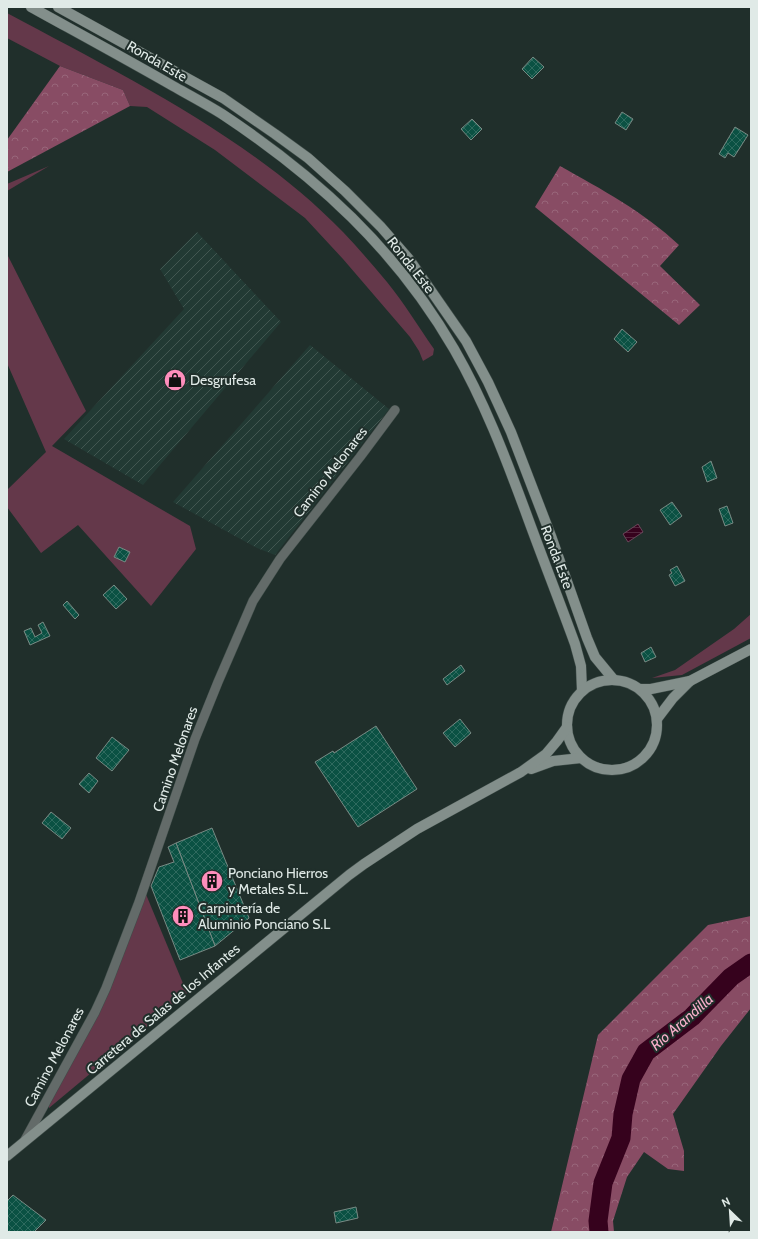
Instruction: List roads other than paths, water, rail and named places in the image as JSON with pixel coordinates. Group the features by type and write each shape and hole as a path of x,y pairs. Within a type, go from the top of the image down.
{"main road":[{"name":"Ronda Este","path":"31,7 220,113 266,145 334,199 400,269 453,348 497,436 575,644 581,666 582,691"},
{"name":"Ronda Este","path":"58,7 223,98 275,134 308,158 345,191 381,227 409,259 466,342 488,382 511,432 551,536 587,638 595,656 614,680"},
{"path":"640,689 651,689 690,681 751,649"},
{"path":"614,680 624,681 640,689 648,697 654,707 658,731 648,754 638,762 627,768 603,770 591,765 581,758 571,744 567,726 568,713 574,701 582,691 597,682 614,680"},
{"path":"657,719 673,698 690,681"},
{"name":"Carretera de Salas de los Infantes","path":"7,1156 295,918 364,864 417,829 521,772 546,754 567,726"},
{"name":"Carretera de Salas de los Infantes","path":"521,772 553,761 581,758"}],"street":[{"name":"Camino Melonares","path":"24,1142 95,1012 109,981 139,902 196,739 218,682 253,601 280,559 395,410"}],"waterway":[{"name":"Río Arandilla","path":"599,1232 598,1221 603,1183 621,1138 623,1114 631,1079 646,1052 692,1017 731,977 751,963"}],"place":[{"name":"Desgrufesa","path":"175,380"},
{"name":"Ponciano Hierros y Metales S.L.","path":"212,881"},
{"name":"Carpintería de Aluminio Ponciano S.L","path":"183,916"}]}
